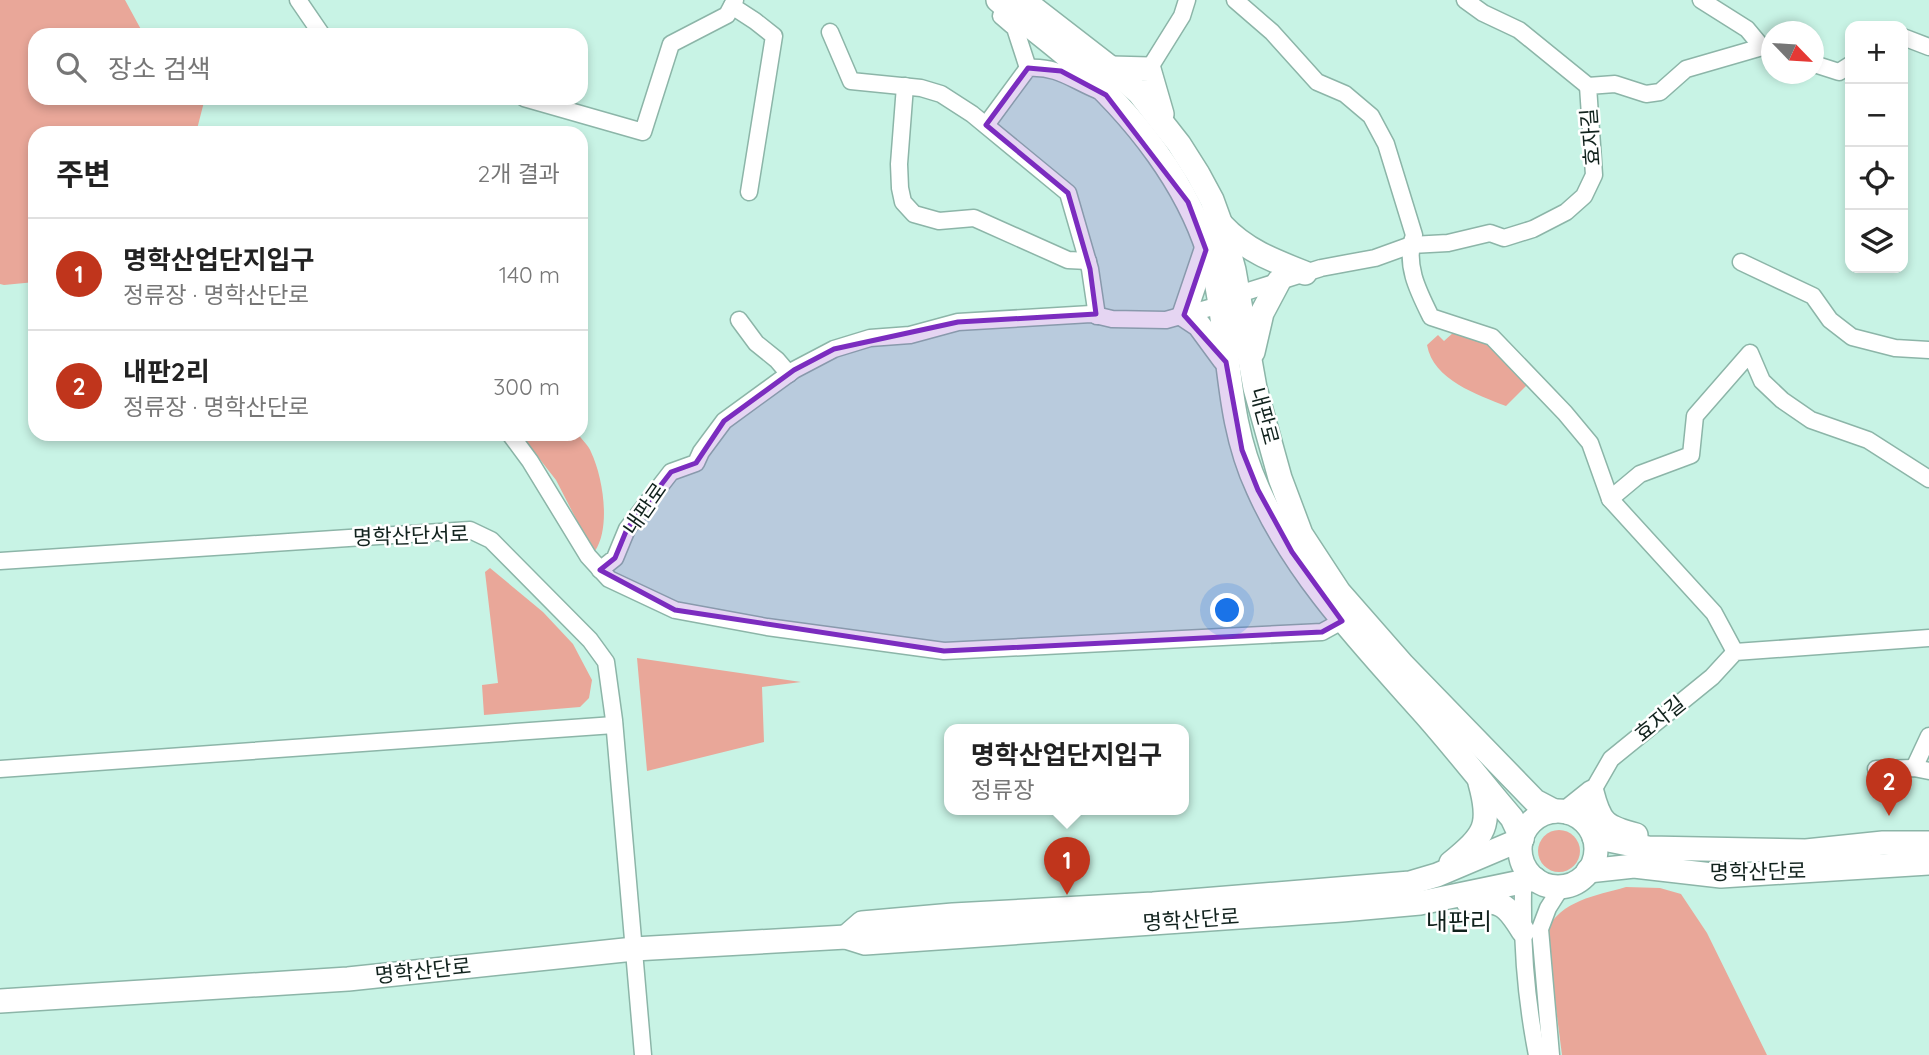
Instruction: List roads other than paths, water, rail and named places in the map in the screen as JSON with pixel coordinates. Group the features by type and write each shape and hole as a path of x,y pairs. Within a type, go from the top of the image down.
{"street":[{"path":"299,0 317,28"},
{"path":"988,0 990,7 1015,29 1028,68"},
{"name":"내판로","path":"998,0 1068,57 1106,95 1166,168 1188,202 1213,270 1229,300 1251,366 1280,478 1301,534 1339,592 1403,665 1535,801 1560,811"},
{"name":"내판로","path":"1023,0 1139,93 1171,133 1198,174 1222,225 1229,300 1226,362 1242,450 1258,490 1292,552 1325,601 1512,818 1522,839"},
{"path":"1171,133 1157,103 1149,69 1182,16 1187,0"},
{"path":"1235,0 1272,32 1317,82 1346,94 1371,116 1386,144 1414,235 1410,245 1413,281 1431,317 1492,337 1565,413 1590,443 1610,499 1714,613 1735,652 1929,638"},
{"path":"1465,0 1483,13 1519,30 1588,86"},
{"path":"1701,0 1747,29 1761,43"},
{"path":"548,105 643,132 671,44 727,15 733,3 774,36 749,192"},
{"path":"830,32 851,80 941,93 986,125 1068,193 1088,261 1097,316"},
{"path":"1908,39 1929,47"},
{"name":"효자길","path":"1229,300 1305,273 1375,258 1410,245 1448,243 1490,233 1504,238 1534,229 1566,212 1584,196 1594,175 1588,86 1615,84 1646,94 1660,92 1686,69 1761,50"},
{"path":"1028,68 1045,67 1060,71 1106,95"},
{"path":"1824,67 1839,72 1845,68"},
{"path":"986,125 1028,68"},
{"path":"1111,68 1149,69"},
{"path":"905,86 900,188 903,201 914,214 939,221 974,218 1068,260 1088,261"},
{"path":"1222,225 1250,249 1305,273"},
{"path":"1206,250 1184,315 1199,325 1226,362"},
{"path":"1741,262 1813,296 1830,320 1852,337 1895,348 1929,350"},
{"path":"1251,366 1262,313 1279,281"},
{"name":"내판로","path":"600,570 615,558 627,529 671,472 696,463 724,421 789,374 834,349 870,338 910,335 958,322 1097,316 1112,319 1166,320 1229,300"},
{"path":"738,320 756,343 789,374"},
{"path":"1610,499 1640,474 1691,455 1695,416 1750,354 1762,380 1782,400 1811,421 1868,440 1929,479"},
{"path":"515,441 588,556 600,570 609,579 675,610 767,627 944,651 1322,632 1342,621"},
{"name":"명학산단서로","path":"0,561 470,530 491,540 598,650 606,662 643,1055"},
{"name":"효자길","path":"1591,792 1611,759 1712,677 1735,652"},
{"path":"0,769 614,725"},
{"path":"1876,769 1922,770 1929,736"},
{"path":"1437,875 1469,849 1484,831 1488,808 1479,780"},
{"path":"1537,1055 1532,1032 1523,931 1528,877 1521,858 1522,839 1531,822 1542,815 1560,811 1591,792 1598,816 1618,830 1645,838 1722,840 1731,848"},
{"path":"1528,877 1545,885 1562,886 1580,880 1588,871 1596,849 1594,837 1579,817 1560,811"},
{"path":"1594,837 1648,848 1805,850 1883,843 1929,843"},
{"name":"명학산단로","path":"846,937 862,923 1153,904 1410,883 1437,875 1522,839"},
{"name":"명학산단로","path":"1588,871 1634,866 1721,876 1929,863"},
{"name":"명학산단로","path":"0,1001 348,979 634,949 846,937 864,943 1423,902 1528,877"},
{"path":"1551,1055 1540,929 1548,908 1562,886"},
{"path":"1423,902 1491,900 1507,908 1523,931"}],"place":[{"name":"내판2리","path":"1889,816"},
{"name":"명학산업단지입구","path":"1067,895"}],"district":[{"name":"내판리","path":"1459,922"}]}
